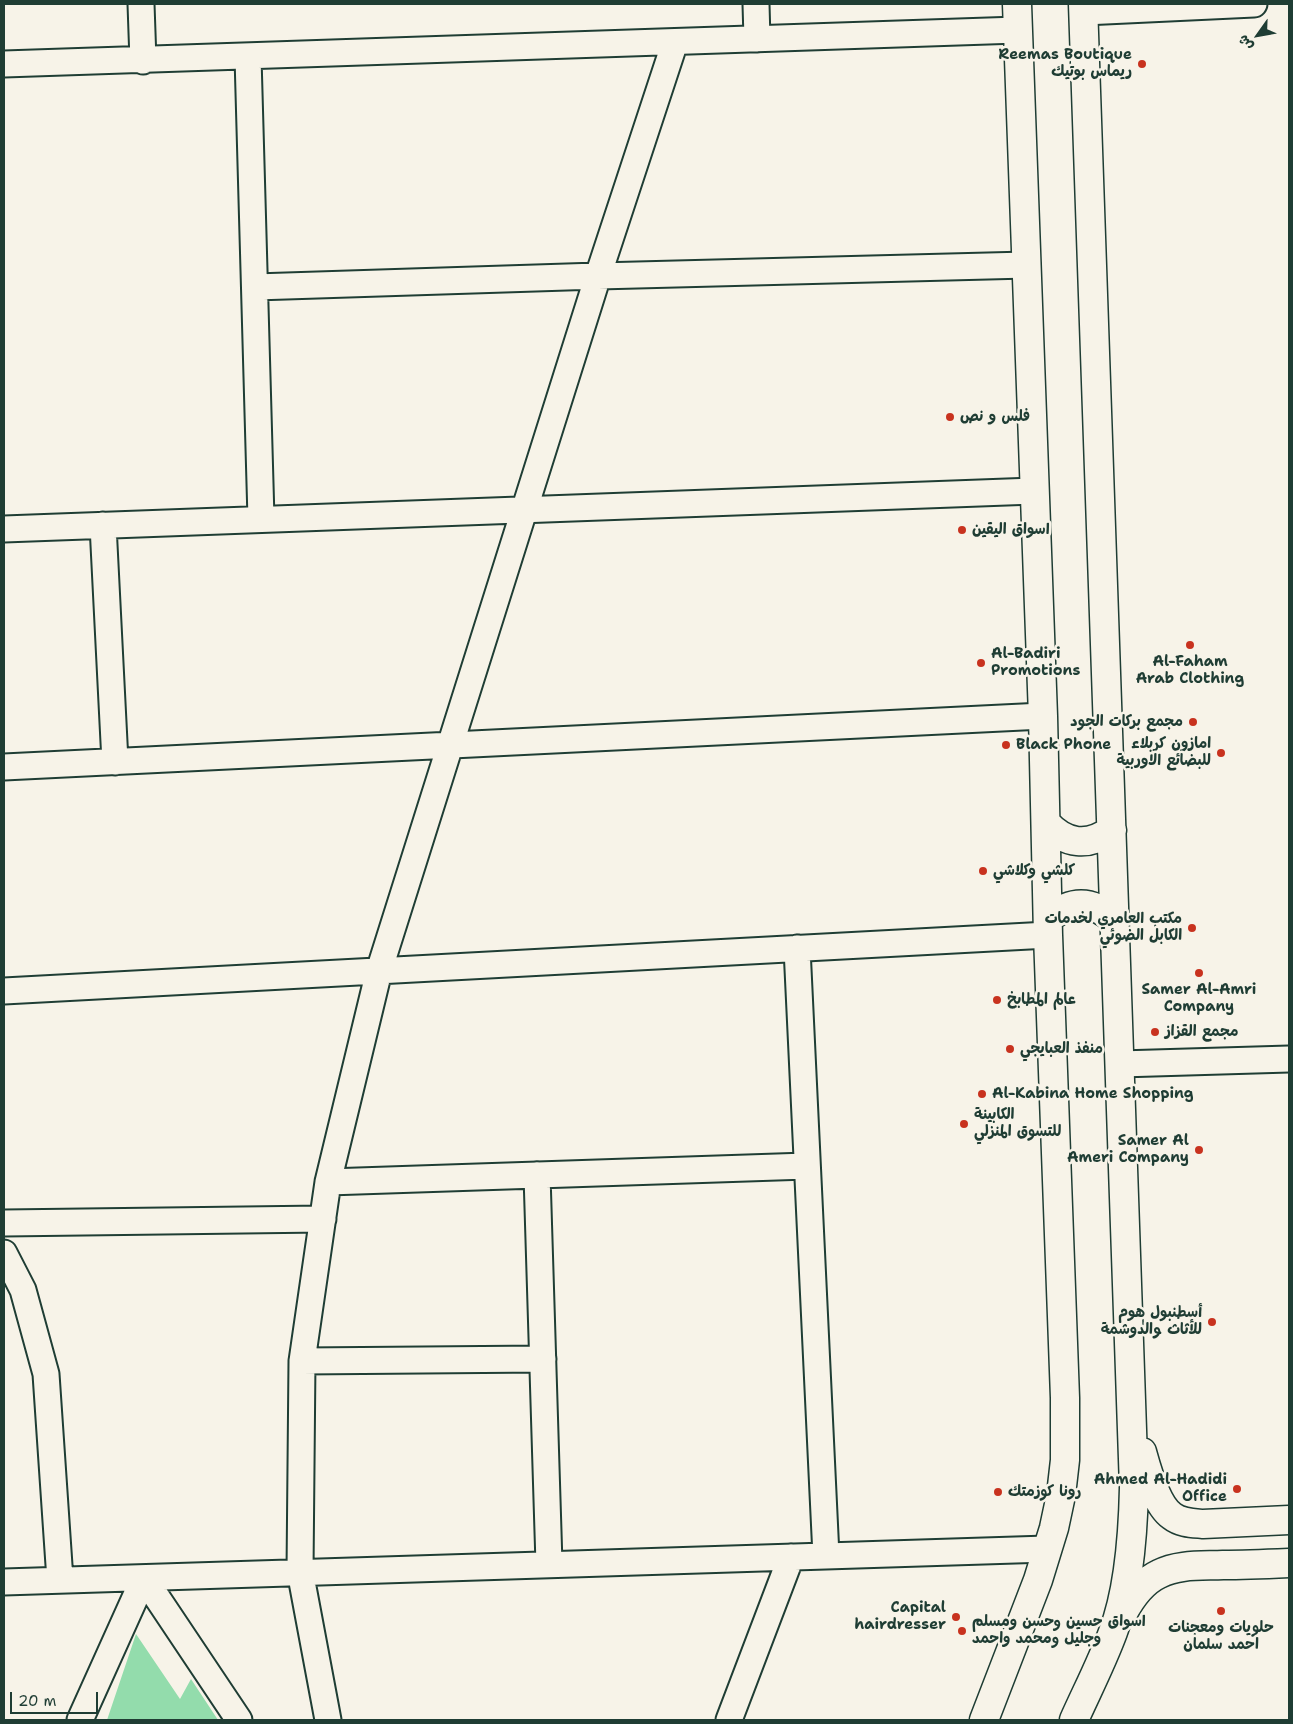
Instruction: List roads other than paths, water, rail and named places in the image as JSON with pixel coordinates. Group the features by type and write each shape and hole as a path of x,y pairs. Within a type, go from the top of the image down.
{"main road":[{"path":"1084,8 1134,1469 1133,1524 1124,1587 1114,1631"},
{"path":"984,1720 1038,1580 1061,1495 1065,1460 1065,1398 1048,927 1043,716 1017,17"},
{"path":"1046,823 1054,832 1065,839 1078,842 1102,837 1112,830"},
{"path":"1048,927 1058,911 1070,905 1094,906 1106,912 1115,920"},
{"path":"1132,1405 1150,1478 1164,1508 1171,1516 1190,1523 1203,1524 1289,1520"},
{"path":"1074,1720 1114,1631 1136,1593 1146,1583 1170,1569 1288,1563 1282,1553 1281,1542 1283,1530 1289,1520"}],"street":[{"path":"141,4 143,60"},
{"path":"756,4 757,39"},
{"path":"1084,8 1254,4"},
{"path":"4,64 757,39 1017,17"},
{"path":"328,1720 300,1571 302,1361 328,1182 378,971 598,276 675,42"},
{"path":"248,57 261,519"},
{"path":"255,287 1027,265"},
{"path":"4,529 1034,491"},
{"path":"103,525 114,762"},
{"path":"4,768 1043,716"},
{"path":"4,991 797,948 1048,927"},
{"path":"797,948 826,1556"},
{"path":"1120,1064 1289,1059"},
{"path":"328,1182 807,1166"},
{"path":"537,1175 549,1564"},
{"path":"4,1223 323,1219"},
{"path":"4,1254 23,1290 46,1374 60,1580"},
{"path":"302,1361 543,1359"},
{"path":"4,1582 300,1571 1047,1549"},
{"path":"729,1720 791,1557"},
{"path":"80,1720 144,1578"},
{"path":"144,1578 239,1720"}],"place":[{"name":"Reemas Boutique ريماس بوتيك","path":"1142,64"},
{"name":"فلس و نص","path":"950,417"},
{"name":"اسواق اليقين","path":"962,530"},
{"name":"Al-Faham Arab Clothing","path":"1190,645"},
{"name":"Al-Badiri Promotions","path":"981,663"},
{"name":"مجمع بركات الجود","path":"1193,722"},
{"name":"Black Phone","path":"1006,745"},
{"name":"امازون كربلاء للبضائع الاوربية","path":"1221,753"},
{"name":"كلشي وكلاشي","path":"983,871"},
{"name":"مكتب العامري لخدمات الكابل الضوئي","path":"1192,928"},
{"name":"Samer Al-Amri Company","path":"1199,973"},
{"name":"عالم المطابخ","path":"997,1000"},
{"name":"مجمع القزاز","path":"1155,1032"},
{"name":"منفذ العبايجي","path":"1010,1049"},
{"name":"Al-Kabina Home Shopping","path":"982,1094"},
{"name":"الكابينة للتسوق المنزلي","path":"964,1124"},
{"name":"Samer Al Ameri Company","path":"1199,1150"},
{"name":"أسطنبول هوم للأثاث والدوشمة","path":"1212,1322"},
{"name":"Ahmed Al-Hadidi Office","path":"1237,1489"},
{"name":"رونا كوزمتك","path":"998,1492"},
{"name":"حلويات ومعجنات احمد سلمان","path":"1221,1611"},
{"name":"Capital hairdresser","path":"956,1617"},
{"name":"اسواق حسين وحسن ومسلم وجليل ومحمد واحمد","path":"962,1631"}]}
